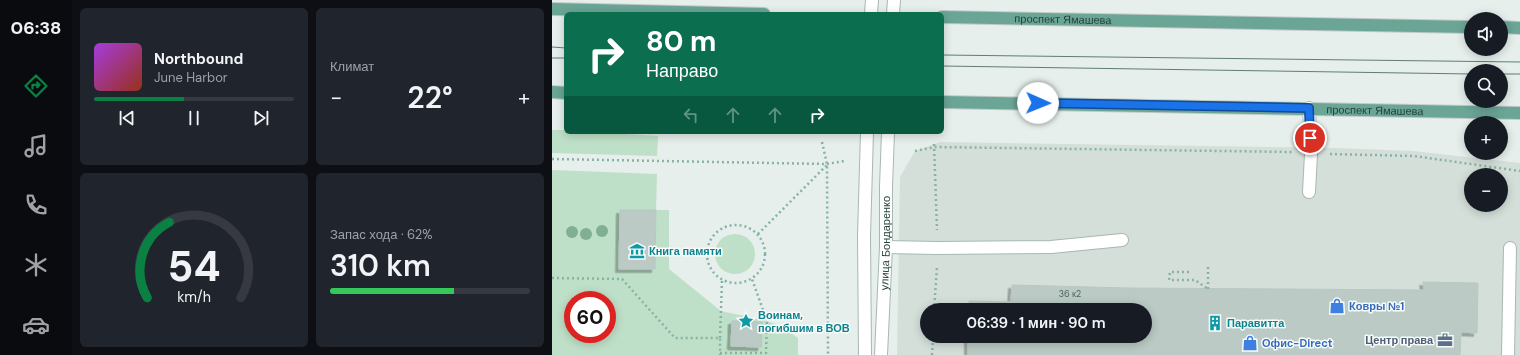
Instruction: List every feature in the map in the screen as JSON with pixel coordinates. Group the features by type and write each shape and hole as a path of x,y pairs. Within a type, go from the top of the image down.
{"main road":[{"path":"552,9 679,12"},
{"name":"проспект Ямашева","path":"944,17 1464,27"},
{"path":"1508,27 1520,28"},
{"path":"552,92 564,93"},
{"name":"проспект Ямашева","path":"944,102 1520,113"}],"street":[{"path":"871,12 872,0"},
{"path":"893,12 894,0"},
{"path":"1309,108 1311,154 1309,192"},
{"name":"улица Бондаренко","path":"865,355 864,236 866,134"},
{"name":"улица Бондаренко","path":"881,355 886,247 888,134"},
{"path":"886,247 1051,248 1122,240"},
{"path":"1508,355 1510,248"}],"path":[{"path":"822,142 827,164 828,355"},
{"path":"934,145 937,248 934,303"},
{"path":"915,151 934,145 1296,152 1311,154 1414,156 1520,171"},
{"path":"552,159 827,164 844,161"},
{"path":"758,234 827,164"},
{"path":"733,224 743,224 758,234 764,243 766,253 764,263 759,272 752,279 732,283 722,280 715,274 709,266 707,248 710,239 716,232 733,224"},
{"path":"1189,272 1170,272 1169,280 1195,280 1208,289 1208,265"},
{"path":"552,278 622,279 675,338 720,338"},
{"path":"722,280 720,354 766,353 767,320 752,279"},
{"path":"932,355 933,343"}],"shaded area":[{"path":"940,142 1335,148 1413,151 1464,157 1464,160 1493,160 1520,163 1520,355 897,355 900,177 915,151"}],"green space":[{"path":"552,130 564,130 564,134 626,134 658,136 657,156 552,153"},
{"path":"552,170 657,174 656,210 669,210 669,269 721,311 767,321 781,326 798,338 798,355 552,355"},
{"path":"735,234 743,236 749,240 753,246 755,254 753,262 749,268 743,272 735,274 727,272 721,268 717,262 715,254 717,246 721,240 727,236"}],"building":[{"path":"620,210 656,210 655,269 619,269"},
{"path":"1423,282 1478,283 1477,333 1461,332 1460,355 1285,355 1285,289 1424,290"},
{"path":"1012,285 1129,288 1129,303 969,303 969,301 1011,302"},
{"name":"Паравитта","path":"1129,288 1285,289 1285,355 1128,355 1129,343 1152,343 1152,303 1129,303"},
{"path":"732,321 762,322 761,347 731,346"},
{"path":"732,321 762,322 761,347 731,346"},
{"path":"968,343 1129,343 1128,355 968,355"}],"tram line":[{"path":"552,47 564,48"},
{"path":"944,55 1520,62"},
{"path":"552,58 564,58"},
{"path":"944,66 1464,74"},
{"path":"1508,74 1520,74"}],"place":[{"name":"Книга памяти","path":"637,251"},
{"name":"Ковры №1","path":"1337,306"},
{"name":"Воинам, погибшим в ВОВ","path":"746,321"},
{"name":"Паравитта","path":"1215,323"},
{"name":"Центр права","path":"1445,340"},
{"name":"Офис-Direct","path":"1250,343"}],"route":[{"path":"1038,103 1309,108 1310,138"}]}
